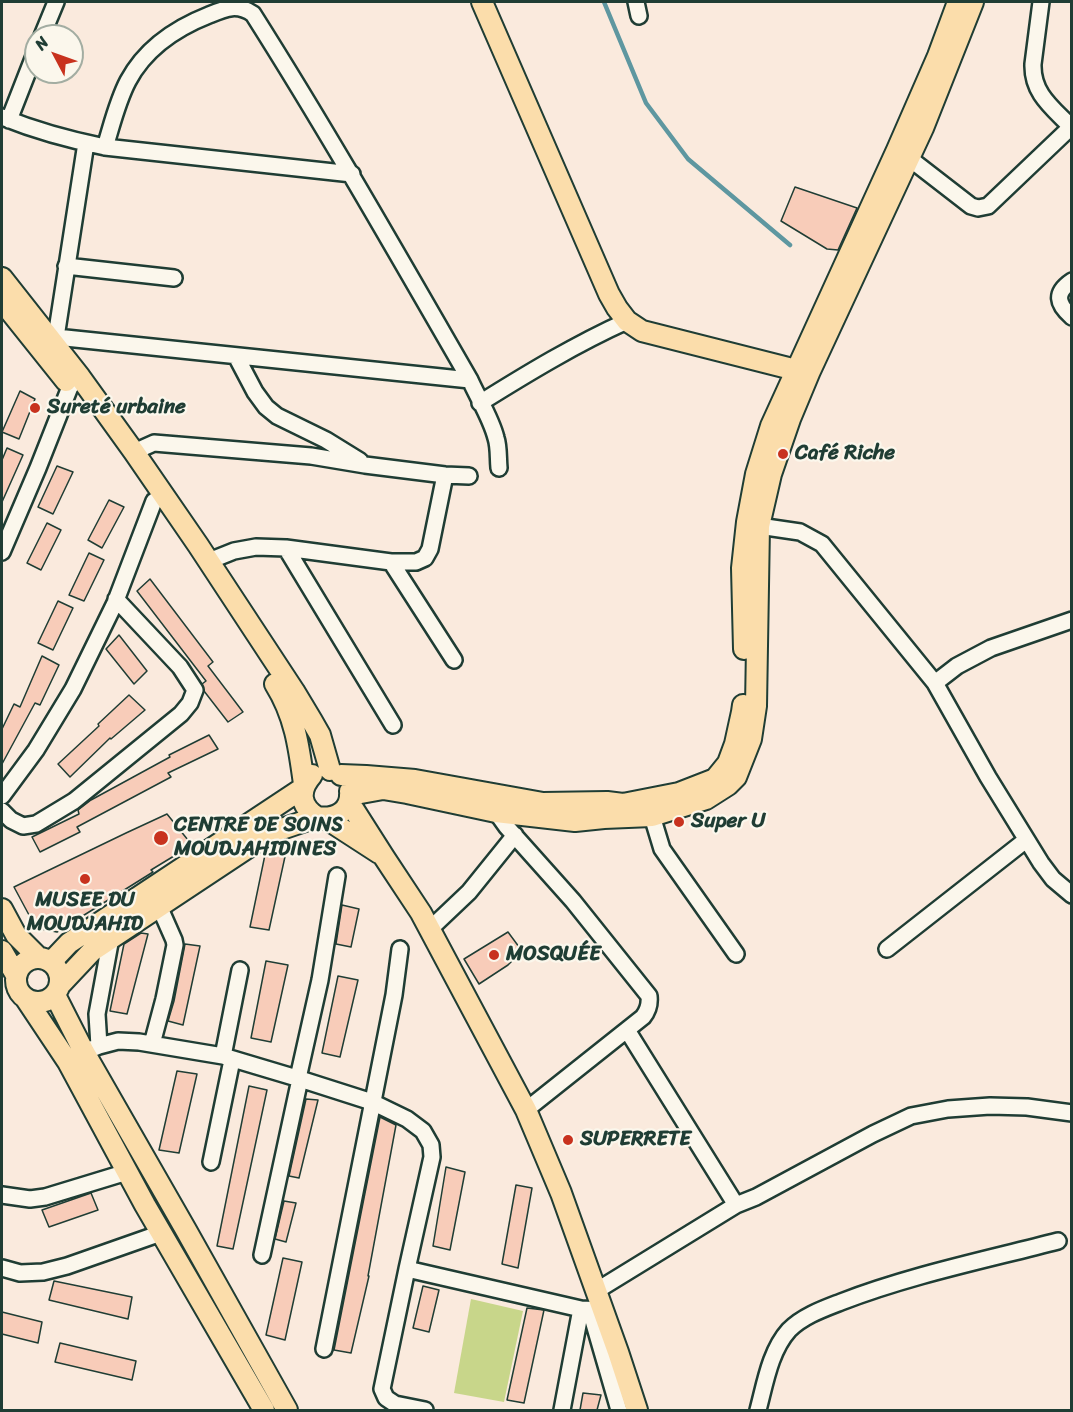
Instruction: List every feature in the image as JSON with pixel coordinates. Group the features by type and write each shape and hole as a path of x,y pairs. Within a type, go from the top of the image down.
{"main road":[{"path":"482,2 609,294 616,308 627,321 642,331 803,370"},
{"path":"818,339 938,56 958,2"},
{"path":"287,1410 84,1053 17,988 16,975 19,968 31,958 45,959 304,786 311,776 320,771 415,780 543,803 623,804 679,793 715,779 728,763 742,712 744,658 742,568 747,522 756,474 771,426 803,370 909,158 973,2"},
{"path":"2,278 54,339 75,382 254,649 284,699 297,736 305,805 310,812 384,857"},
{"path":"2,301 134,452 209,561 320,735 336,773 348,784 350,798 384,857 421,913 526,1110 561,1193 596,1291 592,1310 637,1410"},
{"path":"26,999 33,1002 49,1000 92,951 270,832 321,817 336,816 344,810 350,798 382,789 496,812 575,821 652,816 706,799 728,785 736,777 751,739 756,706 759,526 771,474 790,419 803,370"},
{"path":"2,909 16,934 59,972 57,990 84,1053 127,1172 264,1410"},
{"path":"2,951 16,975"}],"street":[{"path":"47,24 56,2"},
{"path":"909,158 971,206 978,208 988,206 1071,127 1041,96 1034,83 1033,64 1041,2"},
{"path":"105,147 128,82 139,63 155,47 195,21 224,9 235,7 246,9 253,14 352,174 470,380 490,419 497,440 499,468"},
{"path":"24,77 5,118 86,143 352,174"},
{"path":"86,143 54,339 470,380"},
{"path":"66,266 174,279"},
{"path":"1071,281 1061,290 1059,297 1071,317"},
{"path":"480,403 529,372 627,321"},
{"path":"237,356 255,392 266,407 277,416 326,440 365,465"},
{"path":"2,552 75,382"},
{"path":"134,452 154,443 311,456 365,465 469,476"},
{"path":"209,561 234,551 256,547 286,548 416,562 425,558 430,549 445,475"},
{"path":"2,796 36,750 73,689 116,599 154,501"},
{"path":"759,526 800,532 822,544 935,682 1026,840 1053,879 1071,895"},
{"path":"286,548 393,725"},
{"path":"391,561 454,660"},
{"path":"2,811 11,820 23,826 36,824 74,801 164,729 190,703 195,690 180,667 116,599"},
{"path":"935,682 957,666 991,648 1071,620"},
{"path":"496,812 573,901 649,996 650,1003 643,1017 526,1110"},
{"path":"652,816 662,849 736,954"},
{"path":"430,929 468,892 515,835"},
{"path":"887,949 1026,840"},
{"path":"262,1255 320,980 337,876"},
{"path":"152,1044 175,945 159,906"},
{"path":"84,1053 97,1014 111,938"},
{"path":"324,1349 394,995 400,949"},
{"path":"211,1162 240,970"},
{"path":"627,1030 736,1205"},
{"path":"84,1053 118,1041 152,1044 228,1058 372,1102 407,1119 423,1131 431,1145 432,1157 382,1389 386,1398 395,1404 425,1410"},
{"path":"596,1291 736,1205 756,1197 911,1116 948,1109 990,1106 1027,1107 1071,1113"},
{"path":"2,1196 30,1199 45,1197 127,1172"},
{"path":"2,1268 20,1273 43,1272 67,1266 161,1233"},
{"path":"758,1410 767,1374 783,1338 791,1328 813,1313 872,1290 1058,1241"},
{"path":"407,1269 592,1310"},
{"path":"562,1410 592,1310"},
{"path":"592,1310 619,1410"}],"green space":[{"path":"471,1299 523,1311 504,1402 454,1393"}],"building":[{"path":"795,187 857,208 838,250 827,249 781,221"},
{"path":"20,391 35,399 19,439 2,432"},
{"path":"7,448 23,455 2,502 2,460"},
{"path":"57,466 73,472 53,514 38,507"},
{"path":"109,500 124,507 102,548 88,540"},
{"path":"47,523 61,530 41,570 27,563"},
{"path":"89,553 104,560 84,601 69,595"},
{"path":"150,579 213,662 208,666 243,712 228,722 204,691 202,684 206,681 137,591"},
{"path":"58,601 73,608 53,650 38,643"},
{"path":"119,635 147,671 134,684 106,649"},
{"path":"42,656 59,665 40,705 35,703 2,764 2,729 14,704 20,707"},
{"path":"129,695 145,710 110,738 70,777 58,764"},
{"path":"209,735 218,749 168,773 171,777 77,827 80,832 40,852 32,837 79,814 78,810 91,800"},
{"name":"MUSEE DU MOUDJAHID","path":"167,814 192,845 57,932 36,928 14,887"},
{"path":"270,848 286,852 269,930 250,927 266,850"},
{"path":"342,905 359,909 351,947 336,944"},
{"name":"MOSQUÉE","path":"508,932 522,951 508,965 479,984 464,959"},
{"path":"141,933 148,934 127,1014 110,1011 124,944"},
{"path":"185,944 200,946 183,1025 168,1021"},
{"path":"266,961 288,965 271,1042 251,1038"},
{"path":"338,976 358,980 340,1057 322,1053"},
{"path":"177,1071 197,1074 179,1153 159,1150"},
{"path":"249,1086 267,1090 233,1249 217,1246"},
{"path":"306,1099 318,1100 299,1178 289,1176"},
{"path":"380,1117 396,1125 369,1276 351,1353 334,1350"},
{"path":"446,1167 465,1172 450,1250 433,1246"},
{"path":"516,1185 532,1188 518,1268 502,1264"},
{"path":"91,1193 98,1210 49,1227 42,1210"},
{"path":"284,1201 296,1203 286,1242 275,1239"},
{"path":"283,1258 302,1262 285,1340 266,1335"},
{"path":"54,1281 132,1297 128,1319 49,1300"},
{"path":"423,1286 439,1290 429,1332 413,1328"},
{"path":"527,1308 544,1310 524,1403 507,1400"},
{"path":"2,1312 42,1322 38,1343 2,1334"},
{"path":"60,1343 136,1361 132,1380 55,1362"},
{"path":"583,1393 601,1395 597,1410 580,1410"}],"waterway":[{"path":"604,2 646,103 688,159 790,245"}],"place":[{"name":"Sureté urbaine","path":"35,408"},
{"name":"Café Riche","path":"783,454"},
{"name":"Super U","path":"679,822"},
{"name":"CENTRE DE SOINS MOUDJAHIDINES","path":"161,838"},
{"name":"MUSEE DU MOUDJAHID","path":"85,879"},
{"name":"MOSQUÉE","path":"494,955"},
{"name":"SUPERRETE","path":"568,1140"}]}
